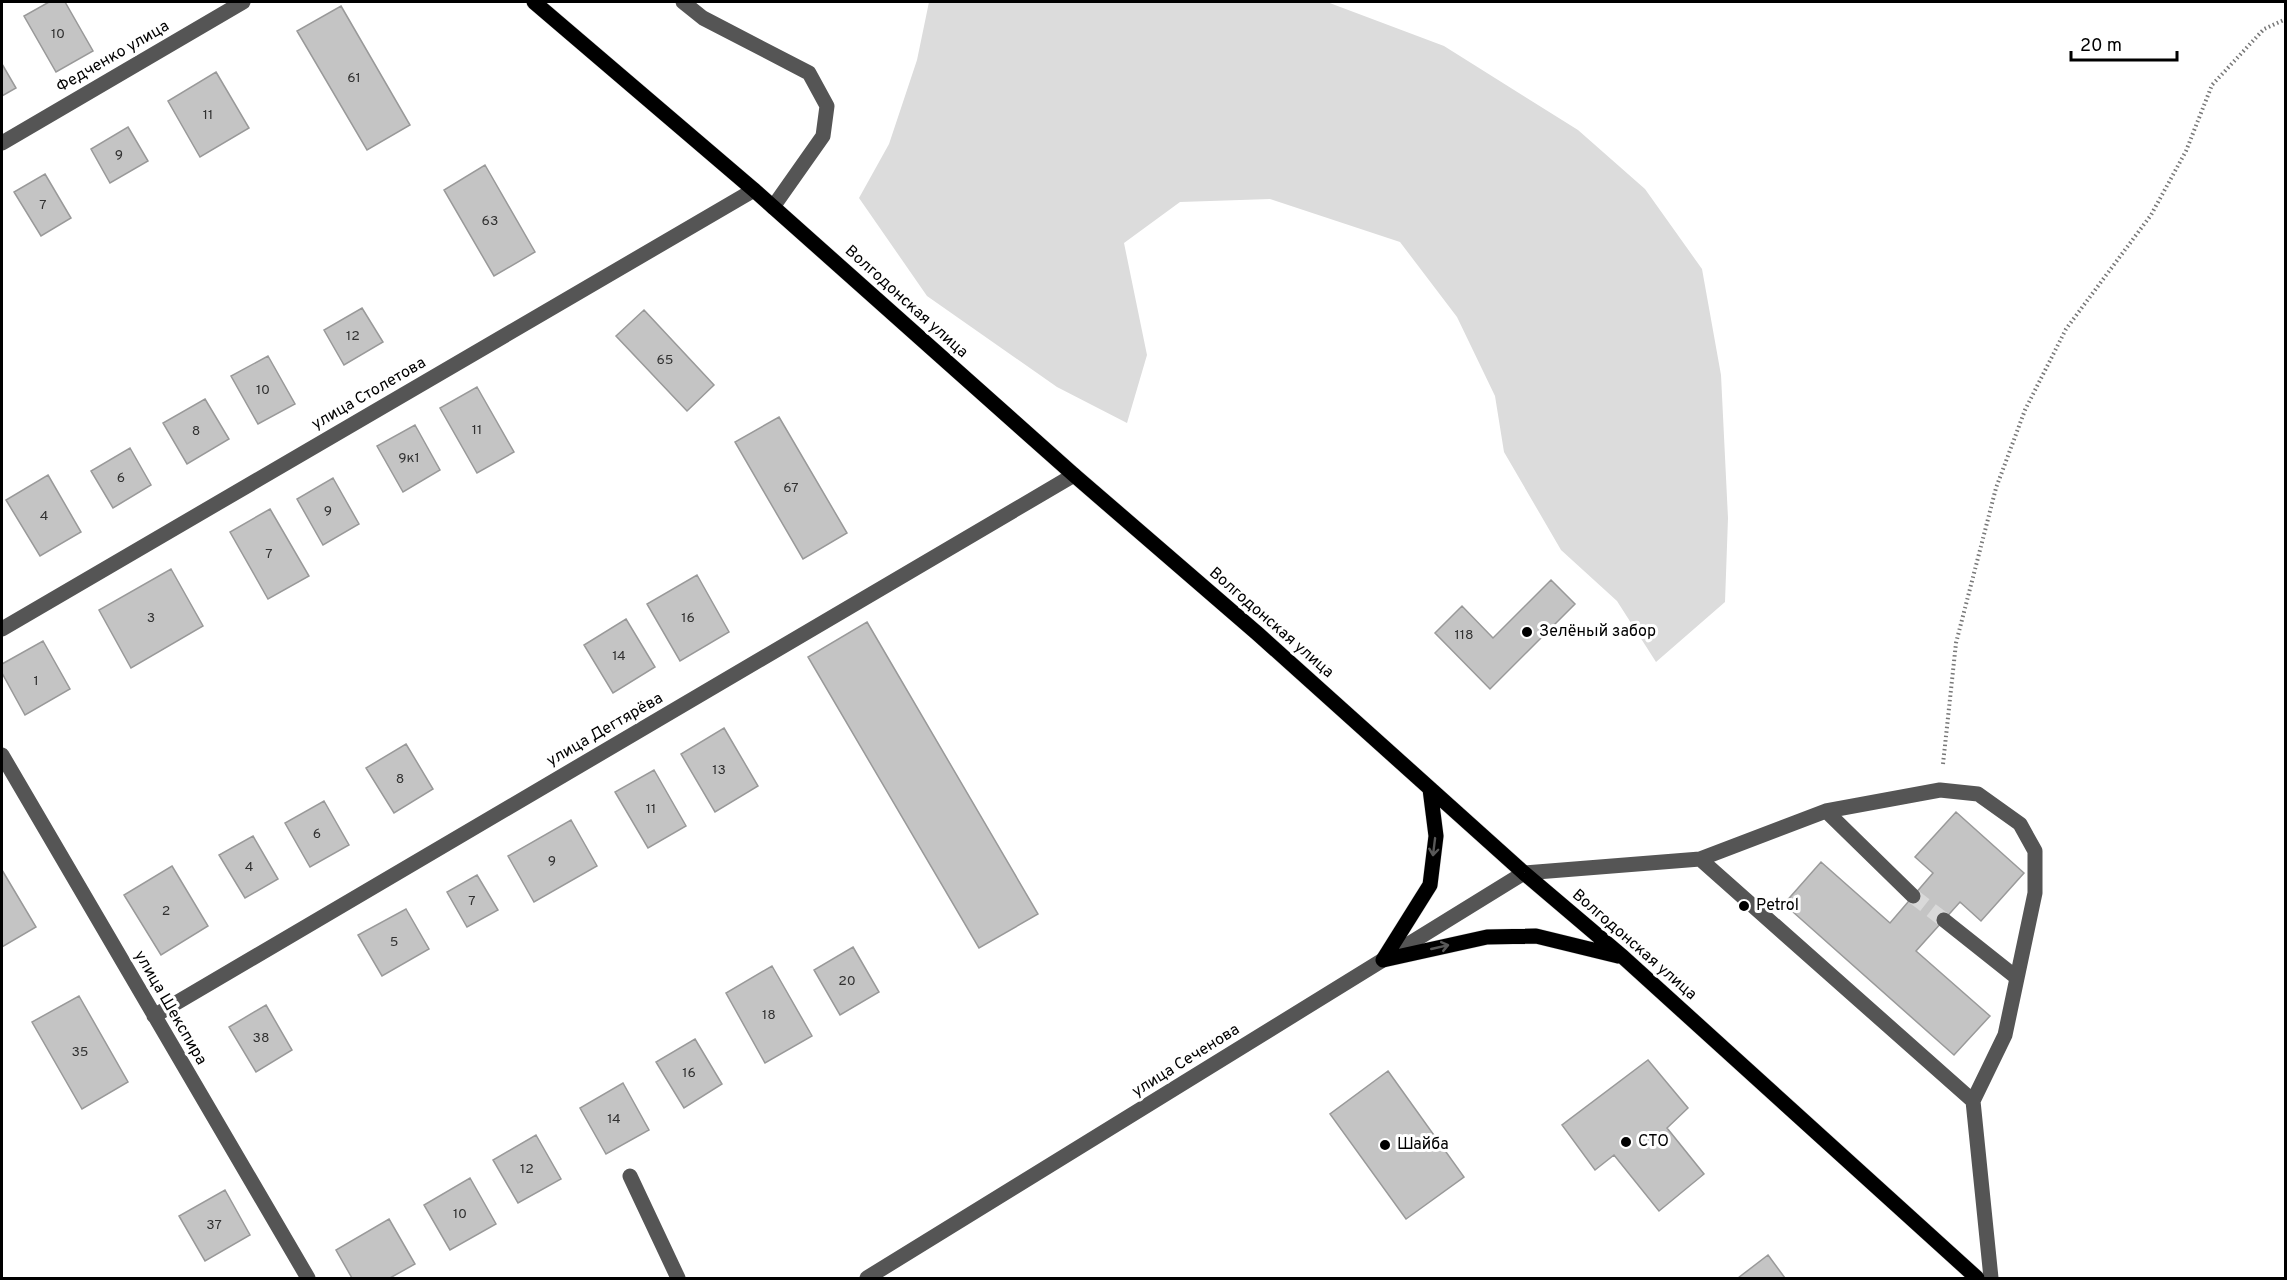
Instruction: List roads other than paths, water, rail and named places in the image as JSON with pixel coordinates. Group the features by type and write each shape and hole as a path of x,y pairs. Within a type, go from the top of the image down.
{"main road":[{"name":"Волгодонская улица","path":"534,2 754,190 1074,475 1258,634 1524,873 1623,957 1977,1278"},
{"path":"1383,960 1430,885 1436,836 1430,789"},
{"path":"1383,960 1486,937 1536,936 1623,957"}],"street":[{"name":"Федченко улица","path":"2,143 243,2"},
{"path":"683,2 703,18 809,73 827,106 823,136 773,207"},
{"name":"улица Столетова","path":"2,629 754,190"},
{"name":"улица Дегтярёва","path":"154,1016 1074,475"},
{"name":"улица Шекспира","path":"2,755 308,1278"},
{"path":"1524,873 1700,859 1826,812 1940,790 1978,794 2020,824 2035,851 2035,893 2005,1035 1973,1101 1991,1278"},
{"path":"1826,812 1913,896"},
{"path":"1700,859 1973,1101"},
{"name":"улица Сеченова","path":"867,1278 1524,873"},
{"path":"1944,920 2017,978"},
{"path":"630,1176 678,1278"}],"tunnel":[{"path":"1913,896 1944,920"}],"place":[{"name":"Зелёный забор","path":"1527,632"},
{"name":"Petrol","path":"1744,906"},
{"name":"СТО","path":"1626,1142"},
{"name":"Шайба","path":"1385,1145"}]}
